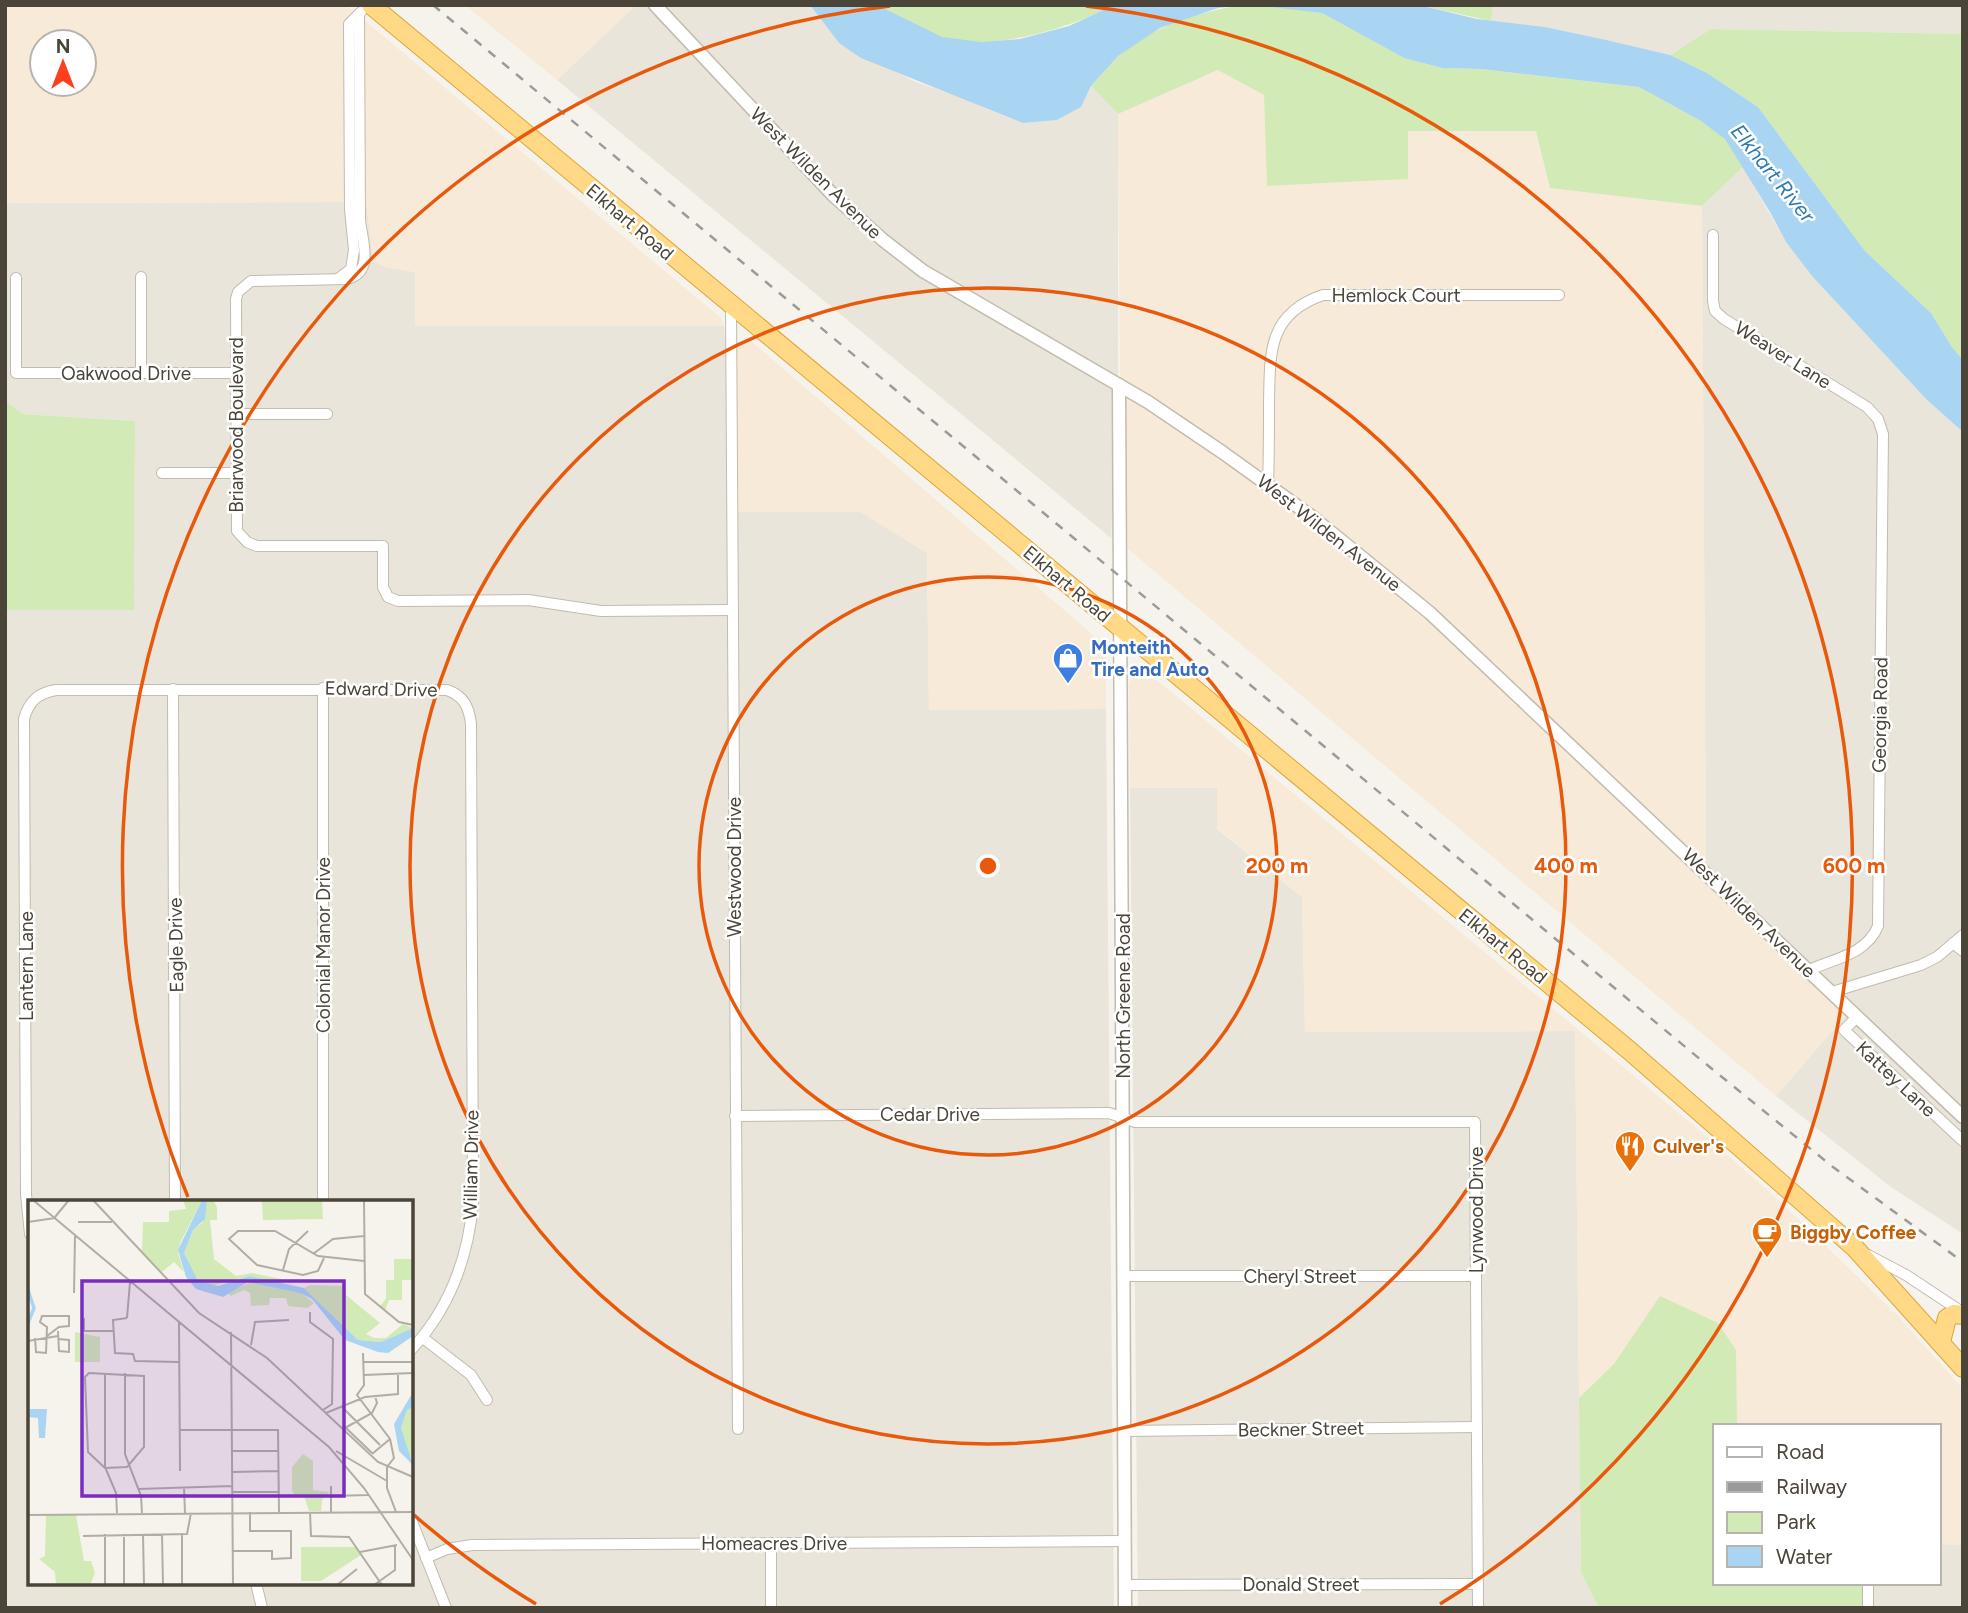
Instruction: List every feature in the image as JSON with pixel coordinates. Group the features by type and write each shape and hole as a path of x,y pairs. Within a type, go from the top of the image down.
{"highway":[{"name":"Elkhart Road","path":"366,8 730,305 1630,1051 1855,1248 1963,1368"},
{"path":"1941,1342 1947,1318 1963,1313"}],"street":[{"name":"West Wilden Avenue","path":"655,5 833,195 883,240 923,271 1147,401 1268,485 1430,613 1961,1112"},
{"name":"Briarwood Boulevard","path":"366,8 349,24 350,209 354,250 351,269 337,280 261,280 245,284 236,299 237,531 247,542 257,547 383,546 383,587 388,597 398,601 528,600 601,611 733,610"},
{"name":"Weaver Lane","path":"1713,235 1715,311 1867,407 1878,419"},
{"path":"141,277 141,373"},
{"name":"Oakwood Drive","path":"16,278 16,373 236,373"},
{"name":"Hemlock Court","path":"1268,485 1271,346 1281,324 1298,306 1323,295 1559,296"},
{"name":"Westwood Drive","path":"730,305 738,1429"},
{"name":"North Greene Road","path":"1119,385 1125,1608"},
{"path":"237,414 327,414"},
{"name":"Georgia Road","path":"1809,970 1858,950 1872,939 1878,926 1883,434 1878,419"},
{"path":"162,473 237,472"},
{"name":"Edward Drive","path":"33,699 43,692 56,690 323,688 439,689 455,693 465,701 471,724 472,964"},
{"name":"Colonial Manor Drive","path":"323,688 323,1200"},
{"name":"Eagle Drive","path":"173,689 176,1200"},
{"name":"Lantern Lane","path":"28,1214 24,719 33,699"},
{"path":"1832,992 1921,965 1937,957 1963,934"},
{"path":"1954,943 1963,951"},
{"name":"William Drive","path":"413,1348 440,1315 453,1290 468,1245 471,1224 472,964"},
{"name":"Kattey Lane","path":"1857,1017 1844,1030 1963,1141"},
{"name":"Cedar Drive","path":"735,1116 1108,1113 1124,1118"},
{"name":"Lynwood Drive","path":"1124,1118 1135,1122 1475,1122 1478,1608"},
{"path":"1855,1248 1906,1275 1963,1313"},
{"name":"Cheryl Street","path":"1125,1276 1476,1276"},
{"path":"423,1338 471,1375 487,1400"},
{"name":"Beckner Street","path":"1125,1431 1477,1427"},
{"path":"413,1524 446,1608"},
{"name":"Homeacres Drive","path":"426,1558 447,1549 472,1545 1124,1541"},
{"path":"771,1543 771,1608"},
{"name":"Donald Street","path":"1125,1585 1478,1584"},
{"path":"256,1585 262,1608"},
{"path":"1868,1585 1868,1608"}],"shaded area":[{"path":"5,5 346,5 721,318 724,326 415,326 415,272 385,267 373,261 366,202 5,203"},
{"path":"465,5 636,5 557,80"},
{"path":"636,5 648,5 772,130 664,5 810,5 839,43 916,82 964,98 1023,123 1057,120 1081,107 1091,86 1118,114 1118,383 1111,538 557,80"},
{"path":"1493,5 1963,5 1963,34 1711,29 1670,55 1545,27 1491,21"},
{"path":"1219,70 1264,95 1267,186 1408,179 1407,131 1536,131 1550,188 1702,206 1706,872 1846,1015 1776,1096 1128,549 1120,385 1118,114"},
{"path":"1743,167 1786,242 1812,276 1927,400 1963,432 1963,1117 1706,872 1702,206"},
{"path":"367,202 373,261 385,267 415,272 415,326 724,326 736,512 861,512 927,553 929,710 1106,709 1114,1608 5,1608 5,610 134,610 135,421 22,414 5,400 5,203"},
{"path":"752,342 1106,646 1106,709 929,710 927,553 861,512 736,512 735,354 740,344"},
{"path":"1136,673 1152,676 1693,1125 1774,1196 1897,1315 1963,1389 1963,1545 1940,1544 1940,1424 1713,1424 1581,1572 1575,1031 1305,1032 1302,897 1217,828 1217,788 1130,788 1131,678"},
{"path":"1130,788 1217,788 1217,829 1302,897 1305,1032 1575,1031 1581,1572 1713,1585 1862,1585 1863,1608 1138,1608"},
{"path":"1846,1015 1963,1124 1963,1234 1891,1187 1776,1096"},
{"path":"1940,1544 1963,1545 1963,1608 1873,1608 1873,1585 1940,1585"}],"green space":[{"path":"877,5 1114,5 1075,22 1029,36 983,42 941,37"},
{"path":"1243,5 1278,6 1322,13 1404,58 1442,68 1481,69 1639,87 1701,121 1725,138 1743,167 1702,206 1550,188 1536,131 1408,131 1408,179 1267,186 1264,95 1218,70 1118,114 1091,86 1130,46 1160,29 1210,11"},
{"path":"1419,5 1493,5 1491,21"},
{"path":"1711,29 1963,34 1963,360 1931,313 1865,251 1758,107 1707,73 1670,55"},
{"path":"5,400 22,414 135,421 134,610 5,610"},
{"path":"1660,1296 1718,1323 1736,1350 1737,1424 1713,1424 1713,1585 1862,1585 1863,1608 1599,1608 1581,1572 1579,1398 1614,1364"}],"water":[{"path":"810,5 877,5 942,37 981,42 1020,39 1069,26 1114,5 1243,5 1218,8 1160,28 1118,56 1091,86 1081,107 1057,120 1023,123 861,58 839,43"},
{"name":"Elkhart River","path":"1255,5 1419,5 1477,19 1545,27 1670,55 1707,73 1758,107 1865,251 1931,313 1963,360 1963,432 1927,400 1812,276 1786,242 1725,139 1701,121 1639,87 1481,69 1442,68 1404,58 1322,13"}],"railway":[{"path":"433,5 1701,1060 1833,1167 1963,1262"}],"place":[{"name":"Monteith Tire and Auto","path":"1068,685"},
{"name":"Culver's","path":"1630,1173"},
{"name":"Biggby Coffee","path":"1767,1259"}]}
